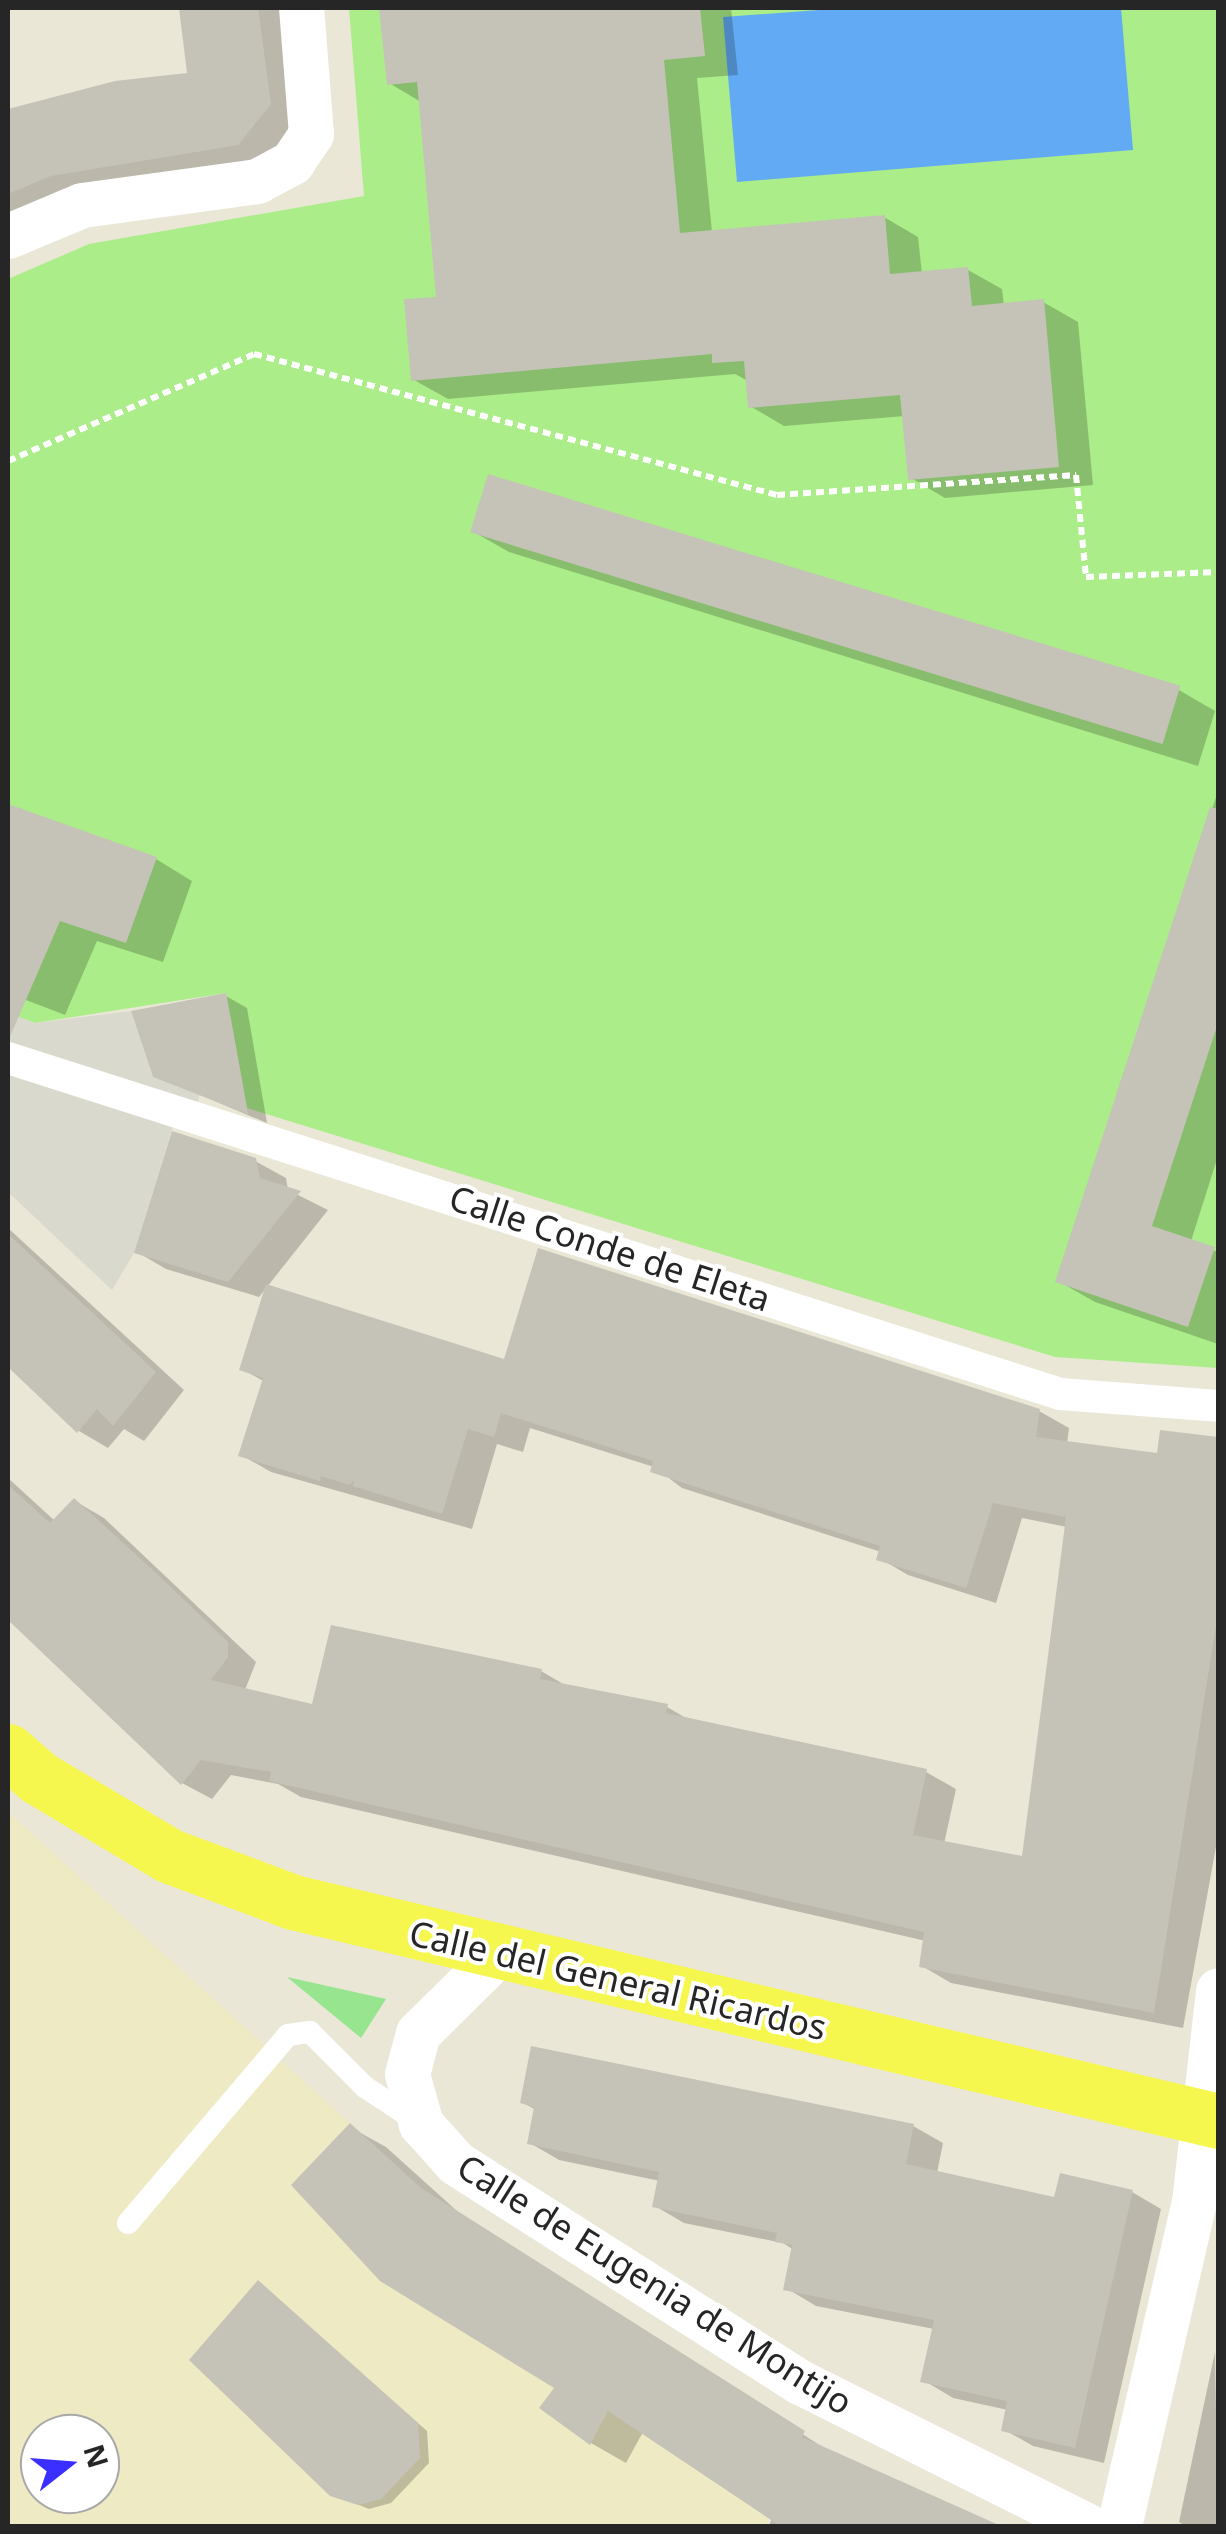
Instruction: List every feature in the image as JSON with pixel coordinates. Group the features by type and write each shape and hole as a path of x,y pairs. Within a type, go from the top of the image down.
{"main road":[{"name":"Calle del General Ricardos","path":"23,1765 170,1856 293,1902 1209,2119"}],"street":[{"path":"8,236 82,204 258,180 292,162 311,134 300,8"},
{"name":"Calle Conde de Eleta","path":"8,1058 1060,1394 1218,1406"},
{"name":"Calle de Eugenia de Montijo","path":"501,1951 418,2033 407,2074 421,2124 456,2163 800,2382 1087,2526"},
{"path":"1119,2526 1194,2202 1209,2119 1218,1990"}],"lane":[{"path":"128,2223 288,2035 310,2032 365,2087 421,2124"}],"path":[{"path":"8,461 254,354 777,495 1076,475 1086,577 1218,572"}],"shaded area":[{"path":"131,1011 153,1077 200,1093 195,1114 174,1123 134,1253 112,1290 8,1192 8,1013 35,1023"},
{"path":"8,1812 421,2188 805,2431 766,2526 8,2526"}],"green space":[{"path":"349,8 1218,8 1218,1368 1055,1357 247,1108 226,993 35,1023 8,1013 8,279 89,244 364,196"},
{"path":"287,1977 386,1999 361,2038"}],"water":[{"path":"846,8 1121,8 1133,150 737,182 723,17"}],"building":[{"path":"179,8 258,8 271,104 238,145 51,176 8,194 8,109 115,81 187,73"},
{"path":"379,8 700,8 705,56 664,60 680,233 885,215 890,274 968,267 972,306 1044,299 1059,467 908,480 900,395 748,408 744,361 712,363 712,354 411,381 404,299 436,297 417,82 387,85"},
{"path":"488,474 1180,686 1163,744 470,532"},
{"path":"8,804 157,857 126,943 60,921 9,1039"},
{"path":"1210,807 1218,809 1218,1023 1152,1226 1215,1247 1188,1327 1055,1282"},
{"path":"226,993 248,1114 153,1077 131,1011"},
{"path":"172,1131 256,1158 260,1178 301,1191 228,1282 134,1253"},
{"path":"8,1234 156,1372 113,1426 97,1409 77,1433 8,1367"},
{"path":"538,1248 1040,1409 1036,1437 1157,1453 1160,1430 1218,1437 1218,1613 1154,2013 919,1967 924,1932 269,1781 271,1772 201,1760 181,1785 8,1620 8,1485 50,1523 74,1498 228,1642 228,1657 211,1680 312,1704 331,1625 542,1669 540,1679 668,1704 666,1713 927,1769 913,1835 1022,1856 1066,1517 993,1503 966,1588 876,1560 880,1546 650,1472 653,1461 501,1413 494,1437 468,1429 442,1514 353,1486 354,1480 350,1485 321,1476 320,1481 238,1456 263,1378 239,1370 266,1284 504,1359"},
{"path":"531,2046 914,2124 906,2164 1054,2197 1060,2173 1133,2190 1075,2448 1001,2431 1007,2401 920,2382 934,2320 783,2290 792,2245 775,2242 777,2233 652,2207 659,2172 527,2144 534,2107 520,2103"},
{"path":"350,2123 421,2188 805,2431 802,2437 1001,2526 780,2526 608,2411 590,2445 539,2408 554,2388 380,2281 291,2185"},
{"path":"258,2280 418,2423 420,2458 381,2499 358,2505 330,2496 189,2360"}]}
